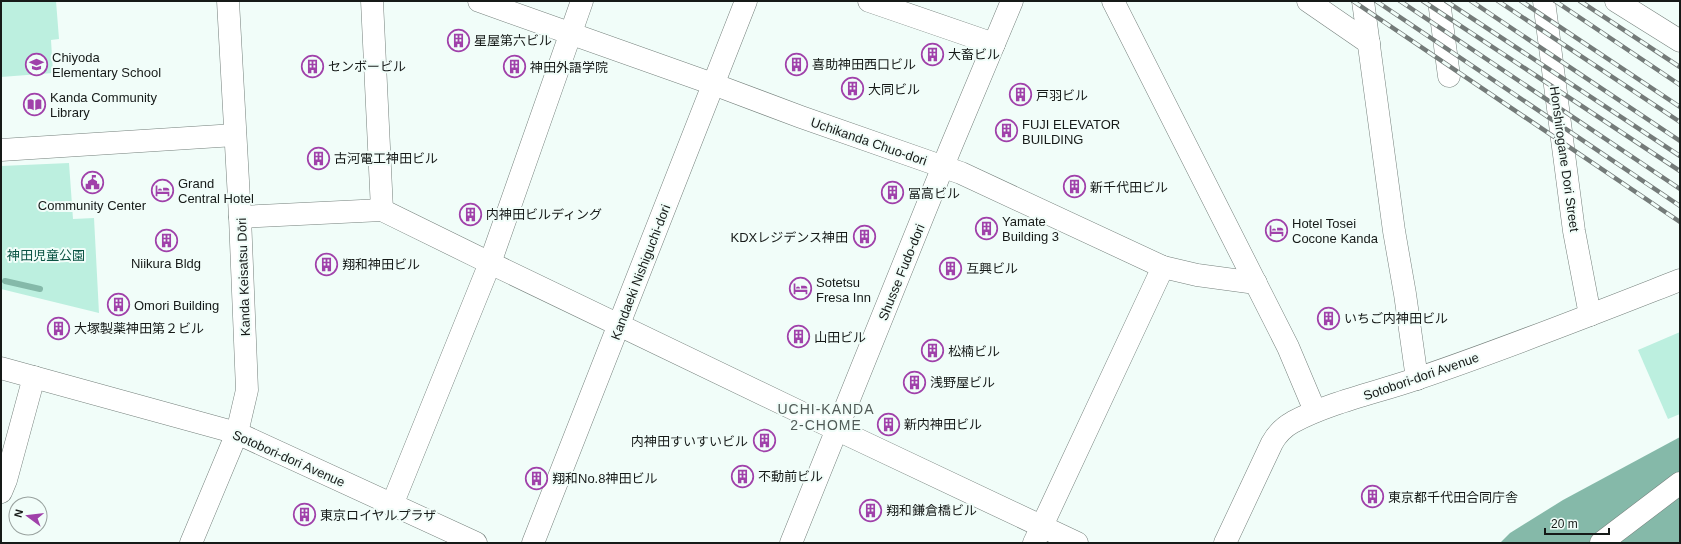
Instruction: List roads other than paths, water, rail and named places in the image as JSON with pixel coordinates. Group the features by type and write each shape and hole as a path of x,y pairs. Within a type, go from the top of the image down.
{"main road":[{"name":"Kanda Keisatsu Dōri","path":"191,543 237,433 247,390 240,217 228,1"},
{"path":"372,1 382,210"},
{"name":"Uchikanda Chuo-dori","path":"479,1 714,84 943,168 961,173 1163,267 1197,275 1256,283"},
{"path":"392,506 490,263 582,1"},
{"name":"Kandaeki Nishiguchi-dori","path":"533,543 746,1"},
{"path":"869,1 994,44"},
{"name":"Shusse Fudo-dori","path":"791,543 1012,1"},
{"path":"1113,1 1288,347 1315,411"},
{"path":"1308,1 1369,43"},
{"path":"1363,1 1394,231 1405,294 1416,379"},
{"path":"1439,1 1449,76"},
{"name":"Honshirogane Dori Street","path":"1544,1 1574,231 1590,315"},
{"path":"1616,1 1680,41"},
{"path":"1,150 235,136"},
{"path":"240,217 382,210 837,430 1038,535 1077,543"},
{"path":"1038,535 1163,267"},
{"name":"Sotobori-dori Avenue","path":"1225,543 1275,438 1287,425 1315,411 1416,379 1680,280"},
{"name":"Sotobori-dori Avenue","path":"1,368 237,433 392,506 476,543"},
{"path":"1,492 6,480 34,377"},
{"path":"1600,543 1680,483"}],"waterway":[{"path":"5,281 40,289"}],"railway":[{"path":"1353,1 1680,222"},
{"path":"1376,1 1680,206"},
{"path":"1400,1 1680,189"},
{"path":"1423,1 1680,171"},
{"path":"1446,1 1680,156"},
{"path":"1471,1 1680,141"},
{"path":"1498,1 1680,122"},
{"path":"1521,1 1680,107"},
{"path":"1555,1 1680,85"},
{"path":"1580,1 1680,67"}],"place":[{"name":"星屋第六ビル","path":"458,40"},
{"name":"大畜ビル","path":"933,54"},
{"name":"Chiyoda Elementary School","path":"36,64"},
{"name":"喜助神田西口ビル","path":"796,64"},
{"name":"センボービル","path":"312,66"},
{"name":"神田外語学院","path":"514,67"},
{"name":"大同ビル","path":"852,89"},
{"name":"戸羽ビル","path":"1021,95"},
{"name":"Kanda Community Library","path":"34,104"},
{"name":"FUJI ELEVATOR BUILDING","path":"1006,131"},
{"name":"古河電工神田ビル","path":"319,158"},
{"name":"Community Center","path":"92,183"},
{"name":"新千代田ビル","path":"1074,187"},
{"name":"Grand Central Hotel","path":"162,190"},
{"name":"冨高ビル","path":"893,193"},
{"name":"内神田ビルディング","path":"470,214"},
{"name":"Yamate Building 3","path":"986,228"},
{"name":"Hotel Tosei Cocone Kanda","path":"1277,230"},
{"name":"KDXレジデンス神田","path":"864,237"},
{"name":"Niikura Bldg","path":"166,241"},
{"name":"翔和神田ビル","path":"326,264"},
{"name":"互興ビル","path":"951,268"},
{"name":"Sotetsu Fresa Inn","path":"801,289"},
{"name":"Omori Building","path":"118,305"},
{"name":"いちご内神田ビル","path":"1329,318"},
{"name":"大塚製薬神田第２ビル","path":"59,328"},
{"name":"山田ビル","path":"799,337"},
{"name":"松楠ビル","path":"933,351"},
{"name":"浅野屋ビル","path":"914,382"},
{"name":"新内神田ビル","path":"889,424"},
{"name":"内神田すいすいビル","path":"764,441"},
{"name":"不動前ビル","path":"743,476"},
{"name":"翔和No.8神田ビル","path":"537,478"},
{"name":"東京都千代田合同庁舎","path":"1373,497"},
{"name":"翔和鎌倉橋ビル","path":"871,510"},
{"name":"東京ロイヤルプラザ","path":"304,515"}],"district":[{"name":"UCHI-KANDA 2-CHOME","path":"826,418"}],"park label":[{"name":"神田児童公園","path":"46,255"}]}
